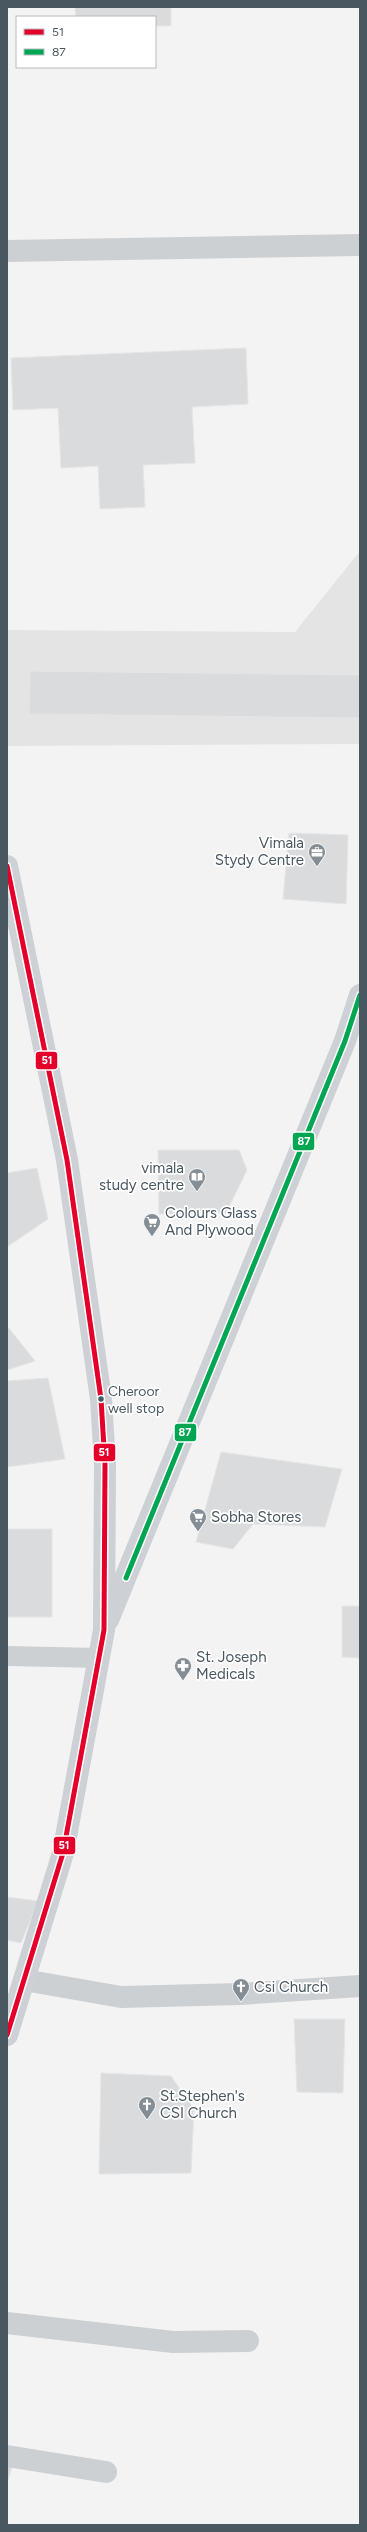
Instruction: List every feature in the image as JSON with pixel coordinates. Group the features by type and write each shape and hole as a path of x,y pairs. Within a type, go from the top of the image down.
{"main road":[{"path":"7,866 67,1160 101,1399 105,1464 104,1630 63,1853 7,2035"},
{"path":"104,1630 345,1041 360,994"}],"street":[{"path":"7,251 360,245"},
{"path":"24,1980 121,1997 240,1994 360,1986"},
{"path":"7,2323 173,2342 248,2341"},
{"path":"7,2456 106,2472"}],"lane":[{"path":"7,1656 99,1658"}],"shaded area":[{"path":"360,551 360,744 7,746 7,630 295,632"}],"building":[{"path":"75,7 171,7 171,26 156,26 156,16 76,16"},
{"path":"246,348 248,404 192,407 195,463 143,465 145,507 100,509 98,466 61,468 58,408 13,410 11,358"},
{"path":"30,671 360,675 360,718 29,714"},
{"name":"Vimala Stydy Centre","path":"289,833 348,835 346,904 283,899"},
{"name":"vimala study centre","path":"158,1150 239,1150 247,1170 226,1213 159,1214"},
{"path":"37,1168 48,1219 7,1247 7,1173"},
{"path":"7,1326 35,1361 7,1370"},
{"path":"48,1378 65,1459 7,1467 7,1381"},
{"path":"221,1452 342,1469 325,1527 253,1524 233,1549 196,1542"},
{"path":"7,1529 52,1529 52,1617 7,1617"},
{"path":"342,1606 360,1606 360,1658 342,1657"},
{"path":"7,1897 38,1901 21,1943 7,1940"},
{"path":"294,2019 345,2019 343,2093 297,2092"},
{"path":"101,2073 171,2076 194,2109 191,2173 99,2174"},
{"path":"7,2465 12,2467 7,2483"}],"transit line":[{"name":"51","path":"7,866 67,1160 101,1399 105,1464 104,1630 63,1853 7,2035"},
{"name":"87","path":"126,1578 345,1041 360,995"}],"place":[{"name":"Vimala Stydy Centre","path":"317,867"},
{"name":"vimala study centre","path":"197,1192"},
{"name":"Colours Glass And Plywood","path":"152,1237"},
{"name":"Cheroor well stop","path":"101,1399"},
{"name":"Sobha Stores","path":"198,1532"},
{"name":"St. Joseph Medicals","path":"183,1681"},
{"name":"Csi Church","path":"241,2002"},
{"name":"St.Stephen's CSI Church","path":"147,2120"}]}
